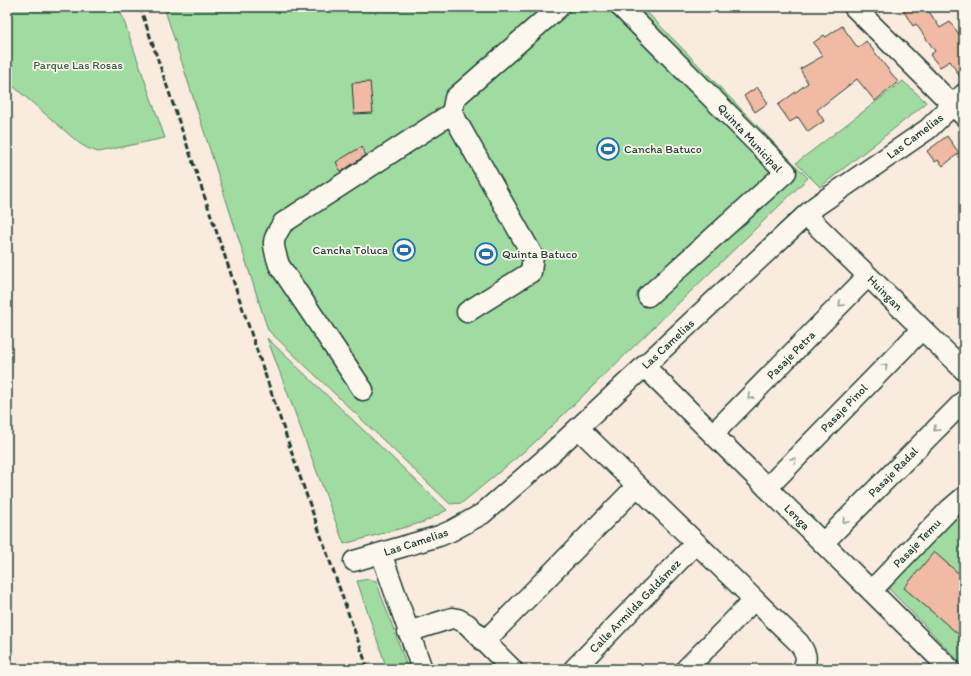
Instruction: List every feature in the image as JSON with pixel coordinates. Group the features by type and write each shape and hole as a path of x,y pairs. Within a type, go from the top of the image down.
{"street":[{"path":"467,312 531,272 533,256 452,113 455,98 559,7"},
{"name":"Quinta Municipal","path":"621,7 786,172 648,296"},
{"path":"854,7 960,105"},
{"name":"Las Camelias","path":"354,561 439,536 482,514 578,428 816,206 928,129 960,105"},
{"path":"363,390 279,265 273,244 277,232 283,223 452,113"},
{"name":"Huingan","path":"806,215 964,370"},
{"name":"Pasaje Petra","path":"713,434 868,276"},
{"name":"Pasaje Pinol","path":"767,488 922,329"},
{"name":"Lenga","path":"644,366 950,669"},
{"name":"Pasaje Radal","path":"823,543 964,401"},
{"path":"578,428 799,643 804,651 804,665"},
{"path":"484,642 637,486"},
{"name":"Pasaje Temu","path":"871,591 950,509 964,497"},
{"name":"Calle Armilda Galdámez","path":"574,669 696,543"},
{"path":"381,553 422,669"},
{"path":"686,669 754,600"},
{"path":"408,632 452,618 458,619 467,624 512,669"}],"green space":[{"name":"Parque Las Rosas","path":"7,7 119,7 165,138 98,152 79,143 7,81"},
{"name":"Quinta Batuco","path":"164,7 642,7 808,178 533,444 462,503 450,504 268,330"},
{"path":"903,81 926,102 924,105 820,187 796,163"},
{"path":"267,338 447,510 424,522 344,544"},
{"path":"962,511 964,513 964,666 887,587"},
{"path":"369,579 376,581 408,669 387,669 357,581"}],"building":[{"path":"901,7 926,7 940,28 950,22 964,41 964,83 950,61 940,67 930,55 935,51 916,24 913,26"},
{"path":"842,26 858,48 866,41 898,82 875,101 857,79 817,110 824,121 808,132 798,117 790,122 778,105 808,83 800,69 823,56 813,43 824,35 826,37"},
{"path":"370,82 373,113 354,114 352,83"},
{"path":"757,87 768,103 755,112 744,96"},
{"path":"947,136 959,153 943,166 938,160 935,162 927,151"},
{"path":"361,147 366,155 341,172 336,162"},
{"path":"934,552 964,578 964,639 904,588"}],"railway":[{"path":"140,7 298,471 368,669"}],"place":[{"name":"Cancha Batuco","path":"608,149"},
{"name":"Cancha Toluca","path":"404,250"},
{"name":"Quinta Batuco","path":"486,254"}]}
